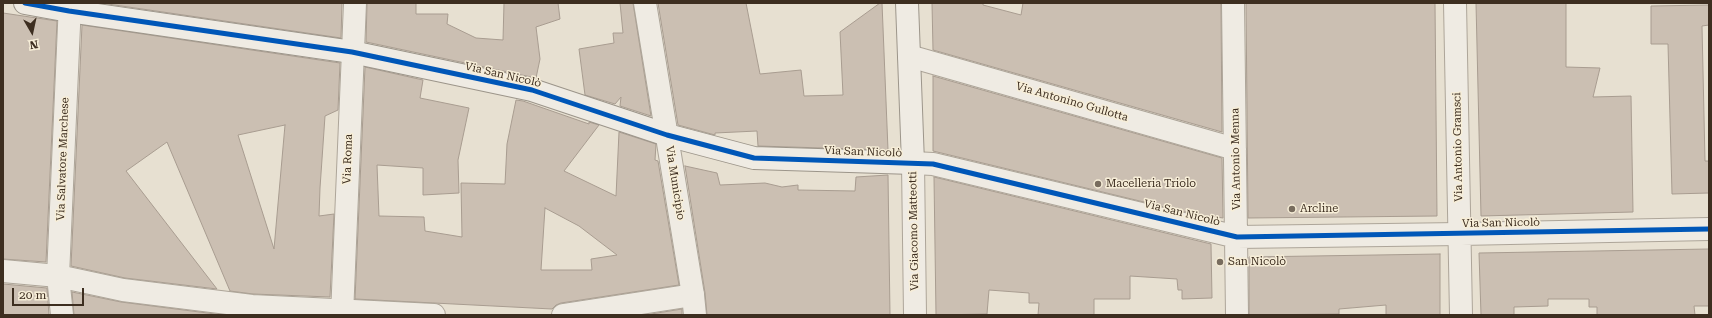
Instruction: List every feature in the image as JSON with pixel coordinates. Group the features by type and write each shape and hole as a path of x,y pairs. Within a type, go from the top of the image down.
{"street":[{"name":"Via San Nicolò","path":"25,3 70,7 352,52 532,90 667,135 754,158 933,164 1237,237 1709,229"},
{"name":"Via Roma","path":"342,313 355,3"},
{"name":"Via Municipio","path":"645,3 694,305"},
{"name":"Via Giacomo Matteotti","path":"907,3 913,163 915,315"},
{"name":"Via Antonio Menna","path":"1233,3 1237,315"},
{"name":"Via Antonio Gramsci","path":"1455,3 1461,315"},
{"name":"Via Salvatore Marchese","path":"62,315 58,276 70,7"},
{"name":"Via Antonino Gullotta","path":"909,56 1236,149"},
{"path":"3,271 58,276 123,290 252,306 342,313 434,315"},
{"path":"564,315 694,305"}],"building":[{"path":"101,3 342,3 341,38"},
{"path":"367,3 416,3 416,14 448,14 447,24 476,38 503,40 504,3 558,3 560,19 536,27 540,59 536,78 366,42"},
{"path":"620,3 633,3 651,116 620,106 621,97 615,104 585,95 579,49 614,43 613,33 623,33"},
{"path":"658,3 746,3 760,74 801,70 804,96 843,95 840,32 882,3 888,150 758,146 757,131 715,133 715,135 678,125"},
{"path":"932,3 983,3 983,5 1021,15 1023,3 1221,3 1222,132 933,50"},
{"path":"1246,3 1435,3 1437,216 1248,218"},
{"path":"1476,3 1566,3 1566,67 1600,68 1593,97 1631,96 1633,212 1481,216"},
{"path":"1709,5 1709,25 1702,26 1705,161 1709,161 1709,193 1672,194 1668,44 1651,44 1651,6"},
{"path":"3,13 57,21 46,262 3,259"},
{"path":"82,25 340,63 338,110 325,116 320,188 319,216 334,214 330,297 253,294 230,291 167,142 126,171 217,289 125,278 71,266","holes":["285,125 274,249 238,135"]},
{"path":"365,67 423,80 420,98 469,108 458,160 459,193 423,195 423,168 377,165 379,216 424,217 425,231 462,237 461,183 505,184 507,144 516,100 523,101 589,124 589,122 599,125 564,171 616,196 619,132 656,144 655,160 658,161 679,285 561,303 552,309 355,299","holes":["545,208 579,226 617,255 591,259 592,270 541,270"]},
{"path":"933,76 1222,158 1223,218 1210,216 1210,218 933,151"},
{"path":"685,166 717,173 720,185 765,183 782,187 798,185 798,190 855,191 856,177 888,175 890,315 707,315 705,293"},
{"path":"934,177 1211,244 1212,298 1182,299 1182,290 1178,290 1177,279 1130,276 1130,299 1094,299 1094,315 1038,315 1039,303 1029,303 1029,293 989,290 987,314 936,315"},
{"path":"1709,249 1709,306 1694,306 1695,315 1597,315 1597,307 1589,307 1589,299 1548,299 1548,306 1514,307 1514,315 1481,315 1479,253"},
{"path":"1440,254 1440,315 1386,315 1386,305 1339,309 1339,314 1249,315 1249,257"},
{"path":"3,284 47,288 49,315 3,315"},
{"path":"72,292 121,302 223,315 74,315"},
{"path":"682,309 682,315 645,315"}],"cycle path":[{"path":"25,3 69,11 352,52 532,90 667,135 754,158 933,164 1237,237 1709,229"}],"place":[{"name":"Macelleria Triolo","path":"1098,184"},
{"name":"Arcline","path":"1292,209"},
{"name":"San Nicolò","path":"1220,262"}]}
